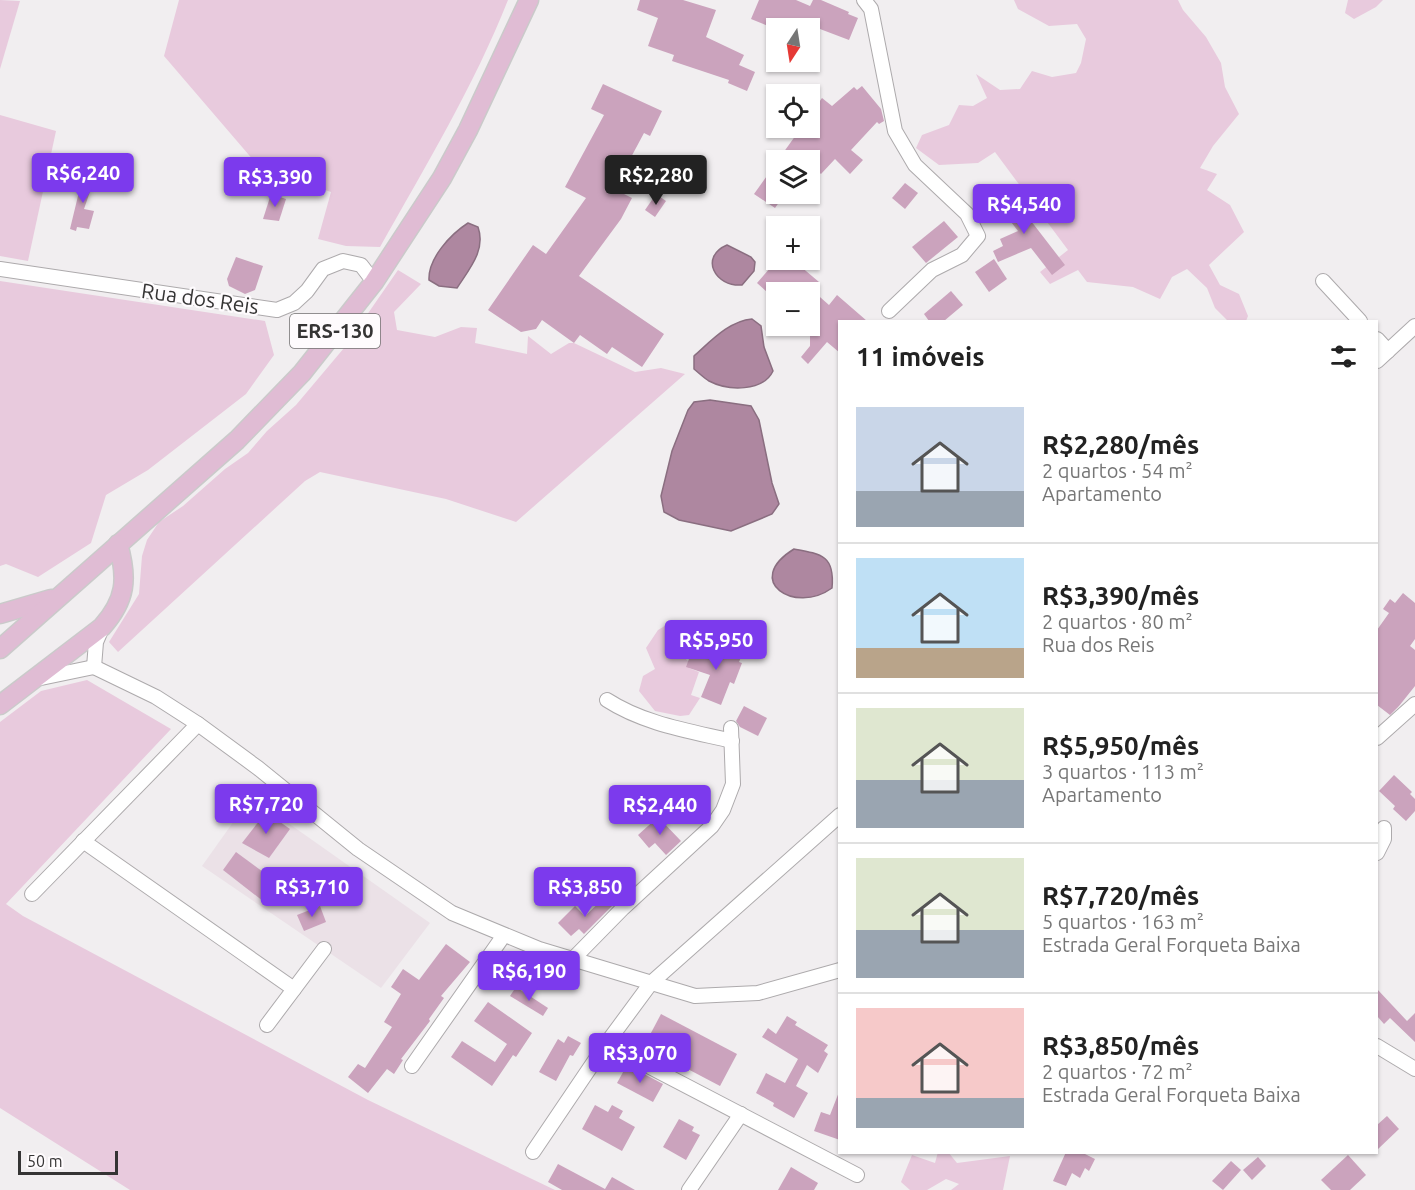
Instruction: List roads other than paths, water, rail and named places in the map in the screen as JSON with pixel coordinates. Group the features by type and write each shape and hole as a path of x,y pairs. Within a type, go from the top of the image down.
{"main road":[{"name":"ERS-130","path":"0,649 237,440 302,373 374,282 442,178 468,130 529,0"},
{"path":"0,705 102,627 114,614 124,591 124,566 118,544"},
{"path":"0,614 58,596"}],"street":[{"path":"864,0 871,9 895,131 915,165 967,214 978,236 962,255 932,270 889,311"},
{"name":"Rua dos Reis","path":"0,269 277,310 294,303 307,291 323,269 343,261 361,265 374,282"},
{"path":"1323,281 1359,320"},
{"path":"1378,360 1415,326"},
{"path":"1378,340 1388,351"},
{"path":"94,667 96,642 102,627"},
{"path":"32,681 53,674 94,667 156,696 258,768 358,849 452,914 539,949 695,996 758,993 838,971"},
{"path":"573,959 622,908 711,826 723,810 733,784 732,734 655,722 607,700"},
{"path":"1378,737 1415,704"},
{"path":"32,894 198,724"},
{"path":"533,1152 606,1044 651,983 838,819"},
{"path":"1378,851 1384,839 1384,828"},
{"path":"83,840 294,990"},
{"path":"412,1066 504,935"},
{"path":"267,1025 324,949"},
{"path":"606,1044 857,1174"},
{"path":"1378,1047 1415,1069"},
{"path":"688,1190 741,1114"}]}
